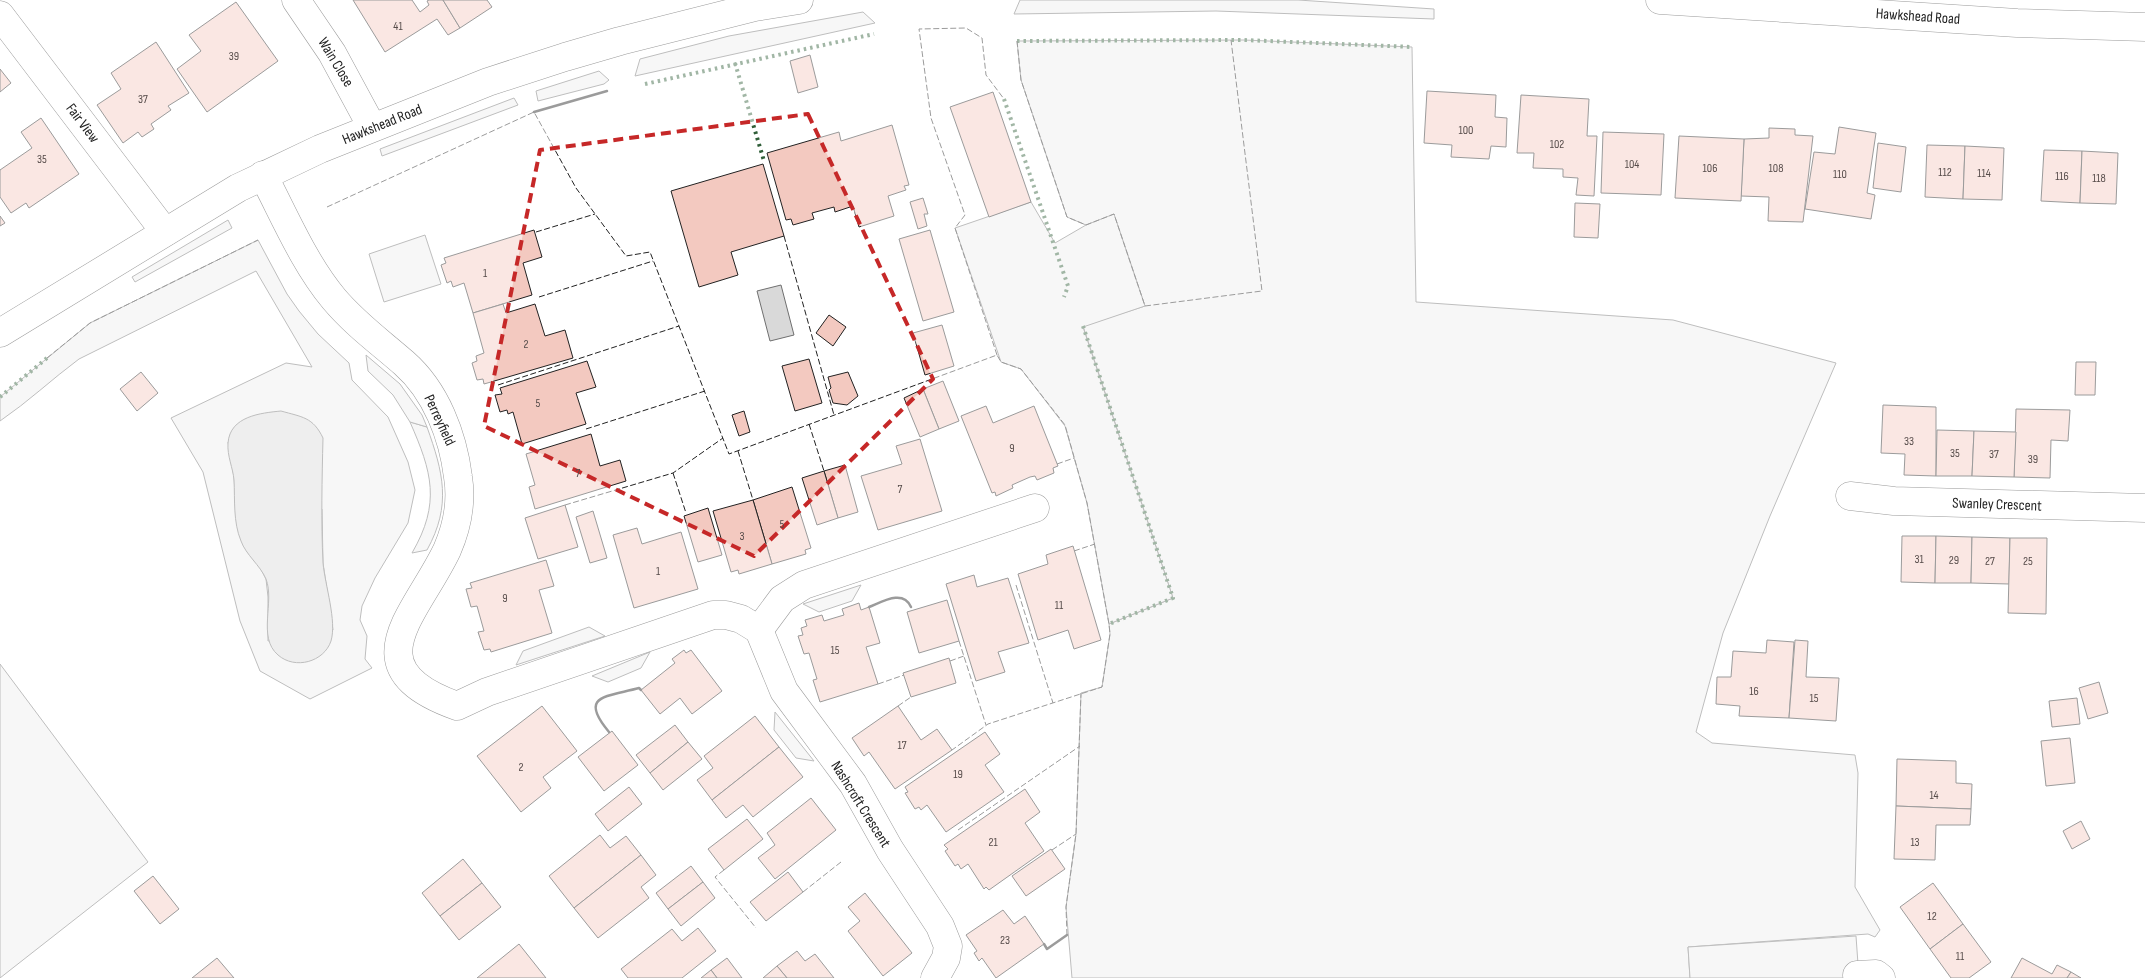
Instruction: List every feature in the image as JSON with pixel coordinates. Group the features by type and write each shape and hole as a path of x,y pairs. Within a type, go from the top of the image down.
{"street":[{"name":"Wain Close","path":"296,0 332,53 372,127"},
{"name":"Hawkshead Road","path":"0,333 165,232 263,175 372,127 488,82 565,57 620,41 756,7 799,0"},
{"name":"Hawkshead Road","path":"1660,0 2017,23 2145,26"},
{"name":"Fair View","path":"0,15 165,232"},
{"name":"Perreyfield","path":"263,175 303,252 325,288 365,332 406,364 437,407 454,453 460,499 457,519 447,550 406,621 401,636 398,662 410,681 422,690 457,706 487,692 713,615 741,619 759,630"},
{"name":"Swanley Crescent","path":"1850,496 1894,501 2145,508"},
{"path":"759,630 782,598 804,585 1035,508"},
{"name":"Nashcroft Crescent","path":"759,630 784,691 853,784 890,850 940,926 948,946 946,958 935,978"}],"highlighted area":[{"path":"808,114 933,379 754,556 484,426 540,150"}],"shaded area":[{"path":"1020,0 1298,0 1434,9 1434,19 1216,11 1014,14"},
{"path":"863,12 875,23 635,76 640,59 729,36"},
{"path":"1244,40 1412,47 1416,302 1673,320 1836,363 1770,516 1723,633 1696,732 1712,743 1855,755 1858,773 1855,887 1880,930 1875,937 1868,934 1688,947 1690,978 1072,978 1066,907 1076,834 1081,693 1102,687 1110,634 1109,624 1173,598 1083,326 1145,306 1114,215 1086,225 1067,217 1021,80 1017,41"},
{"path":"599,71 609,80 604,84 538,101 536,91"},
{"path":"514,98 518,105 382,156 380,149"},
{"path":"1031,202 1055,243 1086,225 1114,214 1145,306 1083,327 1173,598 1109,624 1087,503 1065,426 1021,369 1001,362 955,228"},
{"path":"228,220 232,228 135,282 132,277"},
{"path":"425,235 441,284 384,302 369,254"},
{"path":"258,240 287,294 299,311 318,334 349,363 352,380 388,417 408,462 415,490 408,523 375,578 362,606 360,620 367,636 365,659 372,668 310,699 260,671 240,621 203,472 171,418 286,363 312,367 256,271 79,359 0,421 0,397 90,323","holes":["228,442 322,509 323,563 333,630 268,641 266,579 237,522 234,477"]},
{"path":"781,285 794,335 770,341 757,291"},
{"path":"366,355 400,384 422,415 427,427 410,422 393,395 368,371"},
{"path":"281,411 311,422 323,438 323,563 332,613 332,633 331,641 322,654 316,659 300,663 285,660 272,648 267,629 268,588 266,579 246,551 238,534 234,480 228,448 230,434 240,422 256,415"},
{"path":"410,422 427,427 441,474 442,488 440,518 435,534 427,550 412,553 427,518 430,488 424,457"},
{"path":"861,585 852,601 819,612 803,604"},
{"path":"589,627 605,636 516,665 523,651"},
{"path":"650,652 641,668 608,682 592,676"},
{"path":"0,664 148,862 0,978"},
{"path":"775,712 814,761 796,758 774,730"},
{"path":"1856,936 1859,978 1690,978 1688,947"}],"building":[{"path":"353,0 412,0 420,12 429,5 427,1 443,0 460,28 448,35 437,19 385,52"},
{"path":"443,0 487,0 492,7 460,28"},
{"path":"236,2 278,61 207,112 177,69 201,51 189,35"},
{"path":"156,42 189,93 168,106 171,110 151,124 154,129 142,137 138,132 123,143 97,105 121,89 111,73"},
{"path":"810,55 818,87 798,93 790,61"},
{"path":"0,69 11,83 0,92"},
{"path":"1427,91 1496,95 1495,117 1507,118 1506,147 1491,146 1489,159 1451,157 1452,145 1424,143"},
{"path":"993,92 1031,202 989,217 950,107"},
{"path":"1521,95 1589,99 1587,136 1597,136 1594,196 1576,195 1578,178 1563,177 1563,169 1533,168 1534,153 1517,153"},
{"path":"41,118 79,174 29,208 26,203 11,213 0,197 0,170 32,148 21,132"},
{"path":"892,125 909,185 904,186 906,190 888,196 894,216 859,227 853,206 835,212 834,207 812,213 814,219 793,225 791,219 786,220 767,153 839,132 841,141"},
{"path":"1839,127 1876,133 1867,193 1875,195 1871,219 1805,209 1814,152 1835,154"},
{"path":"1769,128 1795,129 1795,135 1813,136 1803,222 1768,221 1769,197 1741,196 1744,139 1769,138"},
{"path":"1603,132 1664,134 1661,195 1601,193"},
{"path":"1679,136 1744,139 1741,201 1675,198"},
{"path":"1878,143 1906,147 1901,192 1873,188"},
{"path":"1927,145 1965,146 1963,199 1925,197"},
{"path":"1965,146 2004,148 2002,200 1963,199"},
{"path":"2044,150 2082,151 2080,203 2041,201"},
{"path":"2082,151 2118,153 2116,204 2080,203"},
{"path":"763,164 784,236 731,252 738,275 699,287 671,191"},
{"path":"923,198 928,214 924,214 927,226 918,229 910,202"},
{"path":"1575,203 1600,204 1598,238 1574,237"},
{"path":"0,216 5,223 0,226"},
{"path":"534,230 542,257 523,263 532,295 473,313 464,283 453,287 451,281 447,283 441,265 446,263 444,258"},
{"path":"930,230 954,312 923,321 899,239"},
{"path":"503,304 506,313 535,304 545,336 565,330 573,358 484,384 483,379 477,380 472,363 477,361 476,356 484,353 473,313"},
{"path":"829,315 846,327 833,346 816,333"},
{"path":"942,325 954,366 925,375 913,333"},
{"path":"809,359 822,403 795,411 782,366"},
{"path":"587,361 596,387 576,393 586,424 522,444 513,412 508,414 507,410 500,412 495,395 502,394 500,388"},
{"path":"2076,362 2096,362 2095,395 2075,395"},
{"path":"141,372 158,393 137,411 120,389"},
{"path":"848,372 858,396 847,405 833,403 828,377"},
{"path":"943,381 959,421 939,429 923,389"},
{"path":"923,389 939,429 920,437 904,398"},
{"path":"1883,405 1936,407 1936,476 1904,475 1905,454 1881,453"},
{"path":"986,406 993,423 1034,406 1058,466 1053,468 1054,473 1037,480 1035,476 1030,477 1012,485 1013,488 996,496 995,492 992,493 961,416"},
{"path":"2016,409 2070,410 2068,441 2051,440 2050,478 2014,477"},
{"path":"744,411 750,432 739,436 732,415"},
{"path":"1937,430 1974,431 1972,476 1936,476"},
{"path":"1974,431 2016,432 2014,477 1972,476"},
{"path":"591,434 600,466 620,460 626,481 535,509 529,487 535,485 526,454"},
{"path":"920,439 942,511 878,530 861,476 902,464 896,446"},
{"path":"845,465 858,512 838,518 824,471"},
{"path":"824,471 838,518 817,525 802,478"},
{"path":"792,487 811,548 805,550 806,554 772,564 753,500"},
{"path":"753,500 772,564 739,574 738,570 731,572 713,511"},
{"path":"565,505 578,547 538,559 525,518"},
{"path":"708,508 722,555 698,562 684,516"},
{"path":"593,511 607,558 590,563 576,517"},
{"path":"637,528 642,544 681,532 698,589 634,608 613,535"},
{"path":"1902,536 1936,536 1935,583 1901,582"},
{"path":"1936,536 1972,537 1971,583 1935,583"},
{"path":"1972,537 2010,538 2009,584 1971,583"},
{"path":"2010,538 2047,538 2046,614 2008,613"},
{"path":"1073,546 1101,640 1074,649 1068,630 1038,640 1018,574 1048,564 1046,555"},
{"path":"546,560 554,586 539,590 552,633 491,652 490,649 484,650 478,632 484,631 477,606 471,607 466,589 472,588 470,583"},
{"path":"974,575 977,587 1008,578 1029,643 998,652 1005,672 976,681 946,584"},
{"path":"947,600 959,641 919,653 907,612"},
{"path":"859,603 861,610 869,607 880,643 866,647 878,684 820,702 813,680 817,679 809,653 804,654 798,636 803,635 801,628 807,626 805,620 822,615 824,621 844,615 842,609"},
{"path":"1767,640 1794,642 1789,718 1739,716 1740,706 1716,704 1717,677 1731,677 1733,651 1766,653"},
{"path":"1795,640 1808,641 1806,677 1839,678 1836,721 1789,718"},
{"path":"684,650 686,653 691,650 722,691 692,714 680,698 660,714 641,690 675,663 672,659"},
{"path":"949,658 956,683 911,697 903,673"},
{"path":"2099,682 2108,713 2088,719 2079,688"},
{"path":"2077,698 2080,724 2052,727 2049,701"},
{"path":"542,706 577,751 543,777 551,788 521,812 477,756"},
{"path":"898,706 921,740 937,729 952,750 895,789 869,752 864,756 852,738"},
{"path":"755,716 779,747 712,800 697,780 713,768 704,756"},
{"path":"675,725 688,742 650,773 636,755"},
{"path":"612,731 638,765 604,791 578,757"},
{"path":"985,732 1000,754 985,765 1004,792 946,832 927,805 921,810 919,807 915,809 905,793 908,792 905,787"},
{"path":"2070,738 2075,783 2046,786 2041,741"},
{"path":"688,742 702,759 663,790 650,773"},
{"path":"779,747 803,777 753,817 743,805 726,818 712,800"},
{"path":"1897,759 1956,761 1956,783 1972,784 1971,809 1896,806"},
{"path":"629,787 642,804 608,831 595,814"},
{"path":"1025,789 1040,812 1025,823 1044,851 989,890 986,887 984,889 968,864 961,869 958,864 955,866 945,851 948,849 944,845"},
{"path":"811,798 836,830 775,879 758,858 775,845 767,833"},
{"path":"1896,806 1971,809 1970,825 1936,825 1935,860 1894,859"},
{"path":"747,819 763,839 724,870 708,849"},
{"path":"2081,821 2090,839 2072,849 2063,831"},
{"path":"600,835 610,848 626,836 641,855 574,908 549,876"},
{"path":"1051,849 1065,869 1026,896 1012,876"},
{"path":"641,855 656,875 641,887 649,898 598,938 574,908"},
{"path":"463,859 482,883 440,916 422,893"},
{"path":"691,866 703,882 668,909 656,893"},
{"path":"788,872 803,892 766,921 750,902"},
{"path":"153,876 179,909 160,924 134,891"},
{"path":"703,882 715,898 681,926 668,909"},
{"path":"482,883 501,907 459,940 440,916"},
{"path":"1933,883 1963,924 1930,949 1900,907"},
{"path":"865,893 912,953 883,976 848,931 860,921 848,907"},
{"path":"1003,910 1014,924 1025,916 1044,944 996,978 982,958 979,961 974,953 977,951 966,935"},
{"path":"1963,924 1991,962 1969,978 1951,978 1930,949"},
{"path":"698,928 716,951 682,978 628,978 621,969 672,929 682,941"},
{"path":"519,944 546,978 477,978"},
{"path":"797,951 805,961 815,954 834,978 787,978 777,966"},
{"path":"217,958 234,978 192,978"},
{"path":"727,958 742,978 717,978 711,970"},
{"path":"2022,958 2052,974 2057,965 2071,972 2067,978 2011,978"},
{"path":"777,966 787,978 763,978"},
{"path":"711,970 717,978 701,978"},
{"path":"2071,972 2081,978 2067,978"}],"hedge":[{"path":"645,84 874,34"},
{"path":"1017,41 1244,40 1412,47"},
{"path":"735,63 764,161"},
{"path":"1004,99 1068,286 1064,297"},
{"path":"1083,326 1173,598 1109,624"},
{"path":"0,397 47,358"}],"fence":[{"path":"997,355 955,228 965,215 931,118 919,29 966,28 982,38 986,75 1004,99"},
{"path":"1017,41 1021,80 1067,217 1086,225 1114,214 1145,306 1262,291 1231,40"},
{"path":"327,207 534,112 576,188 626,256 650,252 729,454 997,355 1001,362 1021,369 1065,425 1087,503 1110,634 1102,687 988,724 952,750"},
{"path":"536,232 595,214"},
{"path":"784,236 834,415"},
{"path":"47,358 90,323 258,240"},
{"path":"539,297 653,261"},
{"path":"498,385 679,326"},
{"path":"586,429 705,391"},
{"path":"809,424 824,471"},
{"path":"565,505 673,473 723,438"},
{"path":"738,451 753,500"},
{"path":"1057,464 1074,458"},
{"path":"673,473 686,513"},
{"path":"1074,551 1095,544"},
{"path":"1016,585 1053,703"},
{"path":"959,641 986,725"},
{"path":"950,661 964,656"},
{"path":"878,684 904,675"},
{"path":"1067,935 1066,907 1076,834 1081,693"},
{"path":"898,706 911,697"},
{"path":"958,830 1080,746"},
{"path":"1052,850 1076,834"},
{"path":"803,892 841,862"},
{"path":"724,870 715,877 756,928"}],"wall":[{"path":"534,112 607,91"},
{"path":"869,607 892,598 903,599 911,607"},
{"path":"609,732 600,720 596,711 596,704 607,696 639,688 641,690"},
{"path":"1044,944 1047,949 1067,935"}]}
